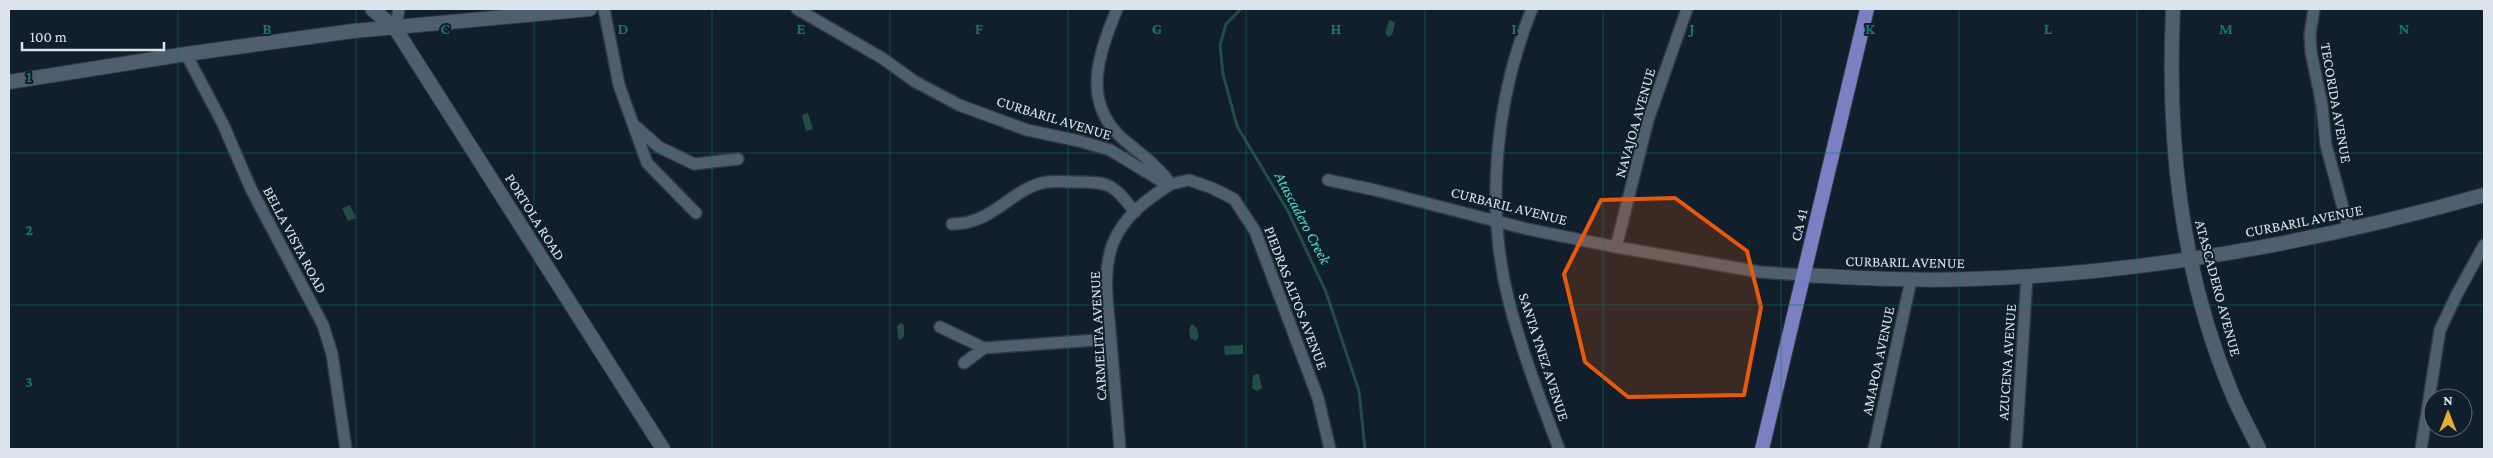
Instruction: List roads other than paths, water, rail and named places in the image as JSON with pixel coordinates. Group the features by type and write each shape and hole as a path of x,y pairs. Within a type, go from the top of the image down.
{"main road":[{"name":"PORTOLA ROAD","path":"372,9 395,28 663,449"},
{"path":"9,82 186,54 353,31 590,9"},
{"name":"CA 41","path":"1762,449 1867,9"},
{"name":"ATASCADERO AVENUE","path":"2174,9 2170,76 2173,148 2182,220 2190,259 2231,391 2259,449"},
{"name":"CURBARIL AVENUE","path":"1804,275 1911,280 2027,276 2190,259 2349,230 2484,195"}],"street":[{"path":"395,28 399,9"},
{"path":"604,9 619,85 647,162 696,212"},
{"name":"CURBARIL AVENUE","path":"797,9 882,58 914,81 959,105 1027,130 1110,150 1155,179 1171,184"},
{"path":"1116,9 1097,63 1096,80 1100,104 1107,120 1122,138 1161,170 1171,184"},
{"name":"SANTA YNEZ AVENUE","path":"1532,9 1514,62 1504,105 1498,156 1501,259 1509,302 1526,361 1559,449"},
{"name":"NAVAJOA AVENUE","path":"1616,247 1648,120 1687,9"},
{"name":"TECORIDA AVENUE","path":"2314,9 2310,34 2311,52 2322,105 2326,145 2349,230"},
{"name":"BELLA VISTA ROAD","path":"186,54 222,124 251,189 323,325 332,354 346,449"},
{"path":"633,124 659,147 694,164 738,159"},
{"name":"PIEDRAS ALTOS AVENUE","path":"1171,184 1189,180 1212,188 1234,199 1255,231 1318,398 1330,449"},
{"name":"CURBARIL AVENUE","path":"1328,180 1499,222 1616,247 1760,272 1804,275"},
{"path":"952,224 970,224 1026,190 1046,182 1101,182 1115,188 1135,212"},
{"name":"CARMELITA AVENUE","path":"1120,449 1107,291 1110,254 1118,234 1135,212 1152,196 1171,184"},
{"path":"2421,449 2440,330 2484,245"},
{"name":"AZUCENA AVENUE","path":"2016,449 2027,276"},
{"name":"AMAPOA AVENUE","path":"1874,449 1911,280"},
{"path":"940,327 984,348 1111,339"},
{"path":"964,363 984,348"}],"waterway":[{"name":"Atascadero Creek","path":"1241,9 1226,24 1220,45 1223,74 1237,126 1288,211 1326,292 1359,391 1365,449"}]}
